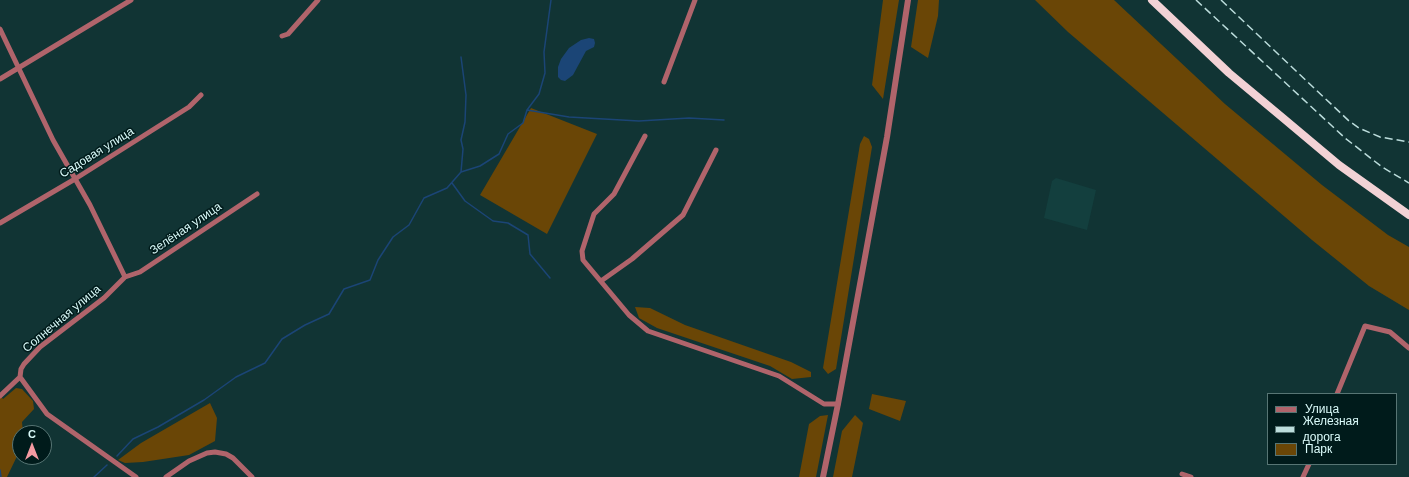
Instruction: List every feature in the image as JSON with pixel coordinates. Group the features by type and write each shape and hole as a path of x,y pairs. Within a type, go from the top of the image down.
{"highway":[{"path":"1152,0 1229,73 1339,165 1409,215"}],"street":[{"path":"0,79 131,0"},
{"path":"282,36 288,34 318,0"},
{"path":"664,82 695,0"},
{"path":"823,477 838,404 886,137 908,0"},
{"path":"0,29 53,140 75,179 125,277"},
{"name":"Садовая улица","path":"0,223 75,179 189,107 201,95"},
{"path":"645,136 614,194 594,214 582,251 583,260 629,315 648,331 779,376 824,404 838,404"},
{"path":"601,281 632,259 683,214 716,150"},
{"name":"Зелёная улица","path":"125,277 140,272 257,194"},
{"name":"Солнечная улица","path":"0,396 20,376 21,369 24,364 40,347 104,298 125,277"},
{"path":"1337,393 1365,326 1390,332 1409,348"},
{"path":"20,376 47,414 136,477"},
{"path":"166,477 189,461 215,452 226,454 233,458 252,477"},
{"path":"1303,477 1309,465"},
{"path":"1182,474 1191,477"}],"shaded area":[{"path":"1056,178 1096,190 1087,230 1044,218 1052,181"}],"green space":[{"path":"883,0 899,0 883,99 872,85"},
{"path":"918,0 939,0 938,16 928,58 911,47"},
{"path":"1035,0 1114,0 1225,104 1322,185 1388,235 1409,247 1409,310 1369,286 1312,240 1068,32"},
{"path":"531,108 597,134 547,234 480,195"},
{"path":"864,136 869,139 872,147 836,369 828,374 823,368 860,144"},
{"path":"635,307 650,308 685,325 791,362 811,372 811,377 792,379 770,366 657,328 639,318"},
{"path":"16,388 22,389 33,401 34,409 22,422 22,425 12,425 13,465 7,477 0,477 0,395 3,399"},
{"path":"872,394 906,401 900,421 869,409"},
{"path":"210,403 217,418 215,441 189,455 143,462 125,463 118,460 141,443"},
{"path":"828,415 816,477 799,477 809,424 820,416"},
{"path":"855,415 863,423 852,477 833,477 842,431"}],"water":[{"path":"589,38 594,39 594,47 586,51 573,75 565,81 561,80 558,77 558,67 561,59 569,48 581,40"}],"waterway":[{"path":"527,110 539,94 545,73 544,52 551,0"},
{"path":"461,57 466,95 465,122 461,140 463,149 461,172"},
{"path":"117,456 133,439 158,427 204,400 236,377 265,363 282,339 305,325 329,314 344,289 370,280 378,260 393,237 409,225 424,198 447,188 461,172 480,166 499,154 508,134 523,123 527,110 569,117 639,121 689,118 724,120"},
{"path":"452,183 465,201 493,221 508,223 528,235 530,254 550,278"},
{"path":"94,477 107,465"},
{"path":"0,470 1,477"}],"railway":[{"path":"1196,0 1345,138 1382,167 1409,183"},
{"path":"1221,0 1349,121 1359,128 1380,137 1409,142"}]}
